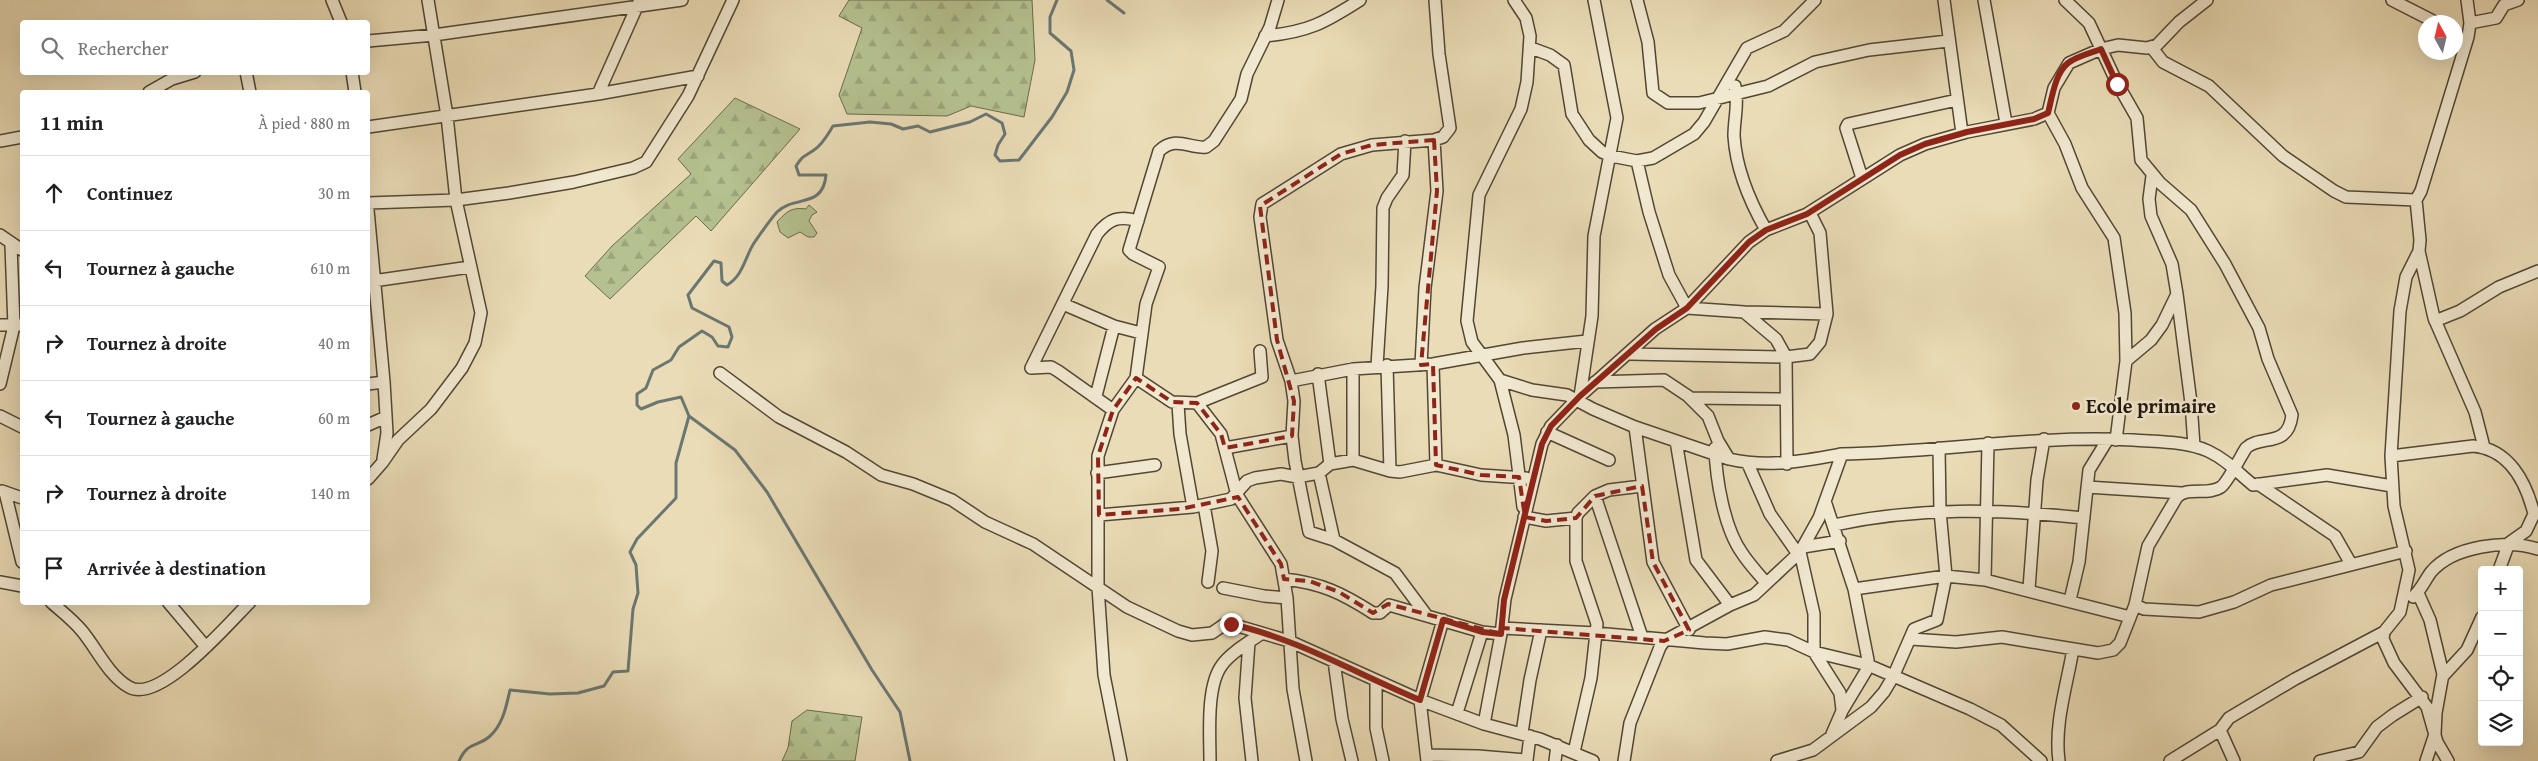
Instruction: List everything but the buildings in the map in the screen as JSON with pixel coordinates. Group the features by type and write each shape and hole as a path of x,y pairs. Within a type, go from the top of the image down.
{"street":[{"path":"332,0 340,20"},
{"path":"370,477 398,440 431,409 468,358 475,343 481,313 456,200 447,116 428,0"},
{"path":"370,41 434,34 639,3 682,0"},
{"path":"370,203 456,200 574,182 641,165 650,157 688,96 733,0"},
{"path":"1121,761 1104,675 1098,587 1098,456 1114,410 1136,378 1146,304 1159,266 1133,254 1129,250 1160,150 1182,143 1200,148 1211,146 1241,98 1247,74 1276,13 1278,0"},
{"path":"1265,36 1308,29 1332,18 1360,0"},
{"path":"1426,616 1395,573 1334,540 1309,532 1297,477 1292,436 1294,401 1291,381 1277,340 1260,206 1341,154 1364,147 1406,141 1434,140 1443,137 1450,128 1439,54 1435,0"},
{"path":"1514,0 1526,18 1531,48 1522,109 1479,195 1467,322 1472,342 1500,380 1514,435 1524,515"},
{"path":"1578,398 1592,316 1594,236 1611,156 1616,112 1594,0"},
{"path":"1637,0 1648,42 1653,92 1668,104 1716,99 1736,92 1768,86 1814,62 1869,50 1948,41"},
{"path":"1531,48 1550,56 1564,65 1574,118 1589,140 1602,152 1611,156 1637,161 1658,156 1694,134 1704,122 1747,48 1784,31 1815,0"},
{"path":"1944,0 1962,134"},
{"path":"1984,0 2006,123"},
{"path":"2065,0 2089,23 2117,84 2137,118 2141,160 2152,176 2191,210 2225,264 2259,328 2268,358 2292,415 2291,424 2275,440 2250,444 2234,466 2223,486 2215,490 2181,493 2087,486"},
{"path":"2070,600 2079,562 2087,486 2092,461 2112,440 2126,361 2125,313 2114,238 2082,188 2065,144 2048,113 2054,88 2068,62 2101,49 2118,46 2152,48 2207,0"},
{"path":"2392,0 2421,15"},
{"path":"2467,0 2470,23 2466,44 2421,191 2416,200 2419,250 2435,321 2475,412 2484,447"},
{"path":"2470,23 2496,18 2504,5 2518,0"},
{"path":"598,94 639,3"},
{"path":"2152,48 2163,62 2214,91 2283,156 2334,191 2346,197 2416,200"},
{"path":"1733,74 1738,110 1734,135 1740,166 1751,201 1766,230"},
{"path":"153,90 172,79 185,75"},
{"path":"247,75 250,90"},
{"path":"352,75 354,90"},
{"path":"370,127 598,94 698,76"},
{"path":"1862,178 1846,128 1848,124 1957,100"},
{"path":"1484,724 1502,631 1504,600 1515,564 1532,479 1547,432 1578,398 1656,329 1687,308 1749,242 1766,230 1810,213 1900,155 1925,144 2006,123 2034,119 2048,113"},
{"path":"0,141 20,138"},
{"path":"1421,365 1425,288 1436,191 1434,140"},
{"path":"1390,471 1382,366 1383,208 1386,198 1404,175 1406,141"},
{"path":"1637,161 1649,212 1669,275 1687,308"},
{"path":"2152,176 2149,199 2150,216 2172,264 2191,403 2194,446"},
{"path":"1630,354 1786,357 1810,354 1820,342 1827,314 1820,233 1810,213"},
{"path":"1114,410 1051,367 1031,368 1097,234 1104,226 1121,217 1138,220"},
{"path":"0,236 11,245 20,249"},
{"path":"0,384 18,325 11,245"},
{"path":"370,249 372,288 384,382 387,432 382,463"},
{"path":"2400,612 2409,570 2394,506 2391,456 2402,302 2406,277 2419,250"},
{"path":"372,288 470,267"},
{"path":"2435,321 2460,311 2499,287 2538,271"},
{"path":"2126,361 2151,340 2162,325 2177,294"},
{"path":"1063,304 1114,326 1141,333"},
{"path":"1687,308 1744,312 1827,314"},
{"path":"1744,312 1776,339 1786,357 1787,464"},
{"path":"0,325 18,325"},
{"path":"1096,396 1114,326"},
{"path":"1291,381 1318,374 1353,369 1433,364 1482,357 1523,348 1587,342"},
{"path":"1136,378 1164,398 1178,404 1197,403 1262,377 1260,351"},
{"path":"1433,364 1436,465"},
{"path":"1353,369 1353,460"},
{"path":"720,373 779,417 846,452 881,475 913,484 952,500 985,522 1033,544 1127,607 1178,631 1192,634 1207,634 1228,624 1289,641 1376,682 1420,700 1484,724 1526,734 1593,761"},
{"path":"1318,374 1330,464"},
{"path":"1500,380 1532,390 1578,398 1593,409 1636,427 1748,464 1787,464 1842,454 2044,439 2112,440 2194,446 2208,451 2234,466 2253,485 2327,475 2392,486"},
{"path":"1595,382 1664,380 1690,398 1708,416 1729,459"},
{"path":"370,384 384,382"},
{"path":"1690,398 1786,398"},
{"path":"1197,403 1221,434 1237,495 1280,564 1286,598 1293,689 1306,761"},
{"path":"1178,404 1180,434 1212,551 1208,582"},
{"path":"0,416 20,426"},
{"path":"370,424 386,417"},
{"path":"1636,427 1653,562 1688,630"},
{"path":"1714,430 1715,454 1721,491 1733,538 1741,552 1766,583"},
{"path":"1547,432 1609,460"},
{"path":"1225,448 1292,436"},
{"path":"2029,589 2034,513 2044,439"},
{"path":"1676,441 1696,560 1730,605"},
{"path":"1985,580 1988,444"},
{"path":"2391,456 2473,446 2484,447 2511,464 2534,498 2534,514 2531,525 2509,543 2501,566"},
{"path":"1777,761 1812,750 1871,707 1884,692 1893,677 1917,626 1937,620 1946,576 1940,512 1940,448"},
{"path":"1624,761 1630,723 1651,664 1664,641 1688,630 1730,605 1754,595 1800,551 1819,518 1842,454"},
{"path":"1099,515 1199,506 1231,499 1237,495 1247,481 1255,478 1281,474 1297,477 1319,473 1330,464 1353,460 1390,471 1406,471 1436,465 1481,476 1532,479"},
{"path":"1748,464 1770,514 1800,551 1814,614 1814,652 1840,693 1842,711"},
{"path":"1097,473 1155,465"},
{"path":"1319,473 1334,540"},
{"path":"2258,484 2335,536 2351,564"},
{"path":"1574,752 1591,678 1597,624 1576,560 1576,518 1578,513 1595,496 1609,490 1642,486"},
{"path":"3,491 20,497"},
{"path":"3,491 20,555"},
{"path":"1911,638 1956,642 2002,636 2098,653 2113,650 2120,643 2135,605 2148,546 2166,513 2181,493"},
{"path":"1595,496 1642,637"},
{"path":"1825,501 1840,541 1854,589 1868,666 1842,711 1832,736"},
{"path":"1834,525 1894,514 1940,512 1988,511 2084,518"},
{"path":"1524,515 1546,521 1576,518"},
{"path":"1800,551 1840,541"},
{"path":"2170,761 2220,730 2229,718 2247,707 2302,674 2384,632 2418,593 2432,571 2443,561 2480,548 2509,543 2538,548"},
{"path":"2135,605 2144,609 2198,612 2234,602 2271,585 2406,551"},
{"path":"1854,589 1946,576 1985,580 2029,589 2130,616"},
{"path":"1284,579 1309,581 1339,592 1373,613 1380,612 1389,605 1482,632 1541,630 1642,637 1664,641 1727,644 1775,637 1788,640 1814,652 1868,666 1970,709 2000,725 2041,761"},
{"path":"0,582 20,586"},
{"path":"1223,588 1286,598"},
{"path":"2418,593 2438,644 2443,676 2436,713 2435,734 2426,761"},
{"path":"54,605 81,630 110,669 130,688 141,690 156,686 172,676 206,647 247,605"},
{"path":"171,605 206,647"},
{"path":"1443,620 1420,700 1427,758 1478,756 1527,760 1526,734 1530,680 1541,630"},
{"path":"2443,676 2467,650 2478,626"},
{"path":"1458,713 1482,632"},
{"path":"2384,632 2384,646 2394,663 2422,697 2435,734 2448,761"},
{"path":"1210,761 1211,706 1218,672 1223,663 1262,633"},
{"path":"1249,642 1245,698 1252,761"},
{"path":"2059,761 2060,722 2073,649"},
{"path":"1334,661 1342,719 1352,761"},
{"path":"1376,682 1376,728 1384,761"},
{"path":"2320,761 2359,752 2378,727 2422,697"},
{"path":"2220,730 2234,761"},
{"path":"1555,761 1556,746"},
{"path":"1805,761 1812,750"}],"highlighted area":[{"path":"1434,140 1437,191 1421,365 1433,364 1436,465 1481,475 1519,477 1525,517 1546,521 1576,518 1595,496 1642,486 1653,562 1689,630 1664,641 1502,628 1501,634 1388,604 1373,613 1339,592 1309,581 1284,579 1281,564 1238,497 1180,509 1099,515 1098,456 1113,410 1136,378 1172,402 1197,403 1221,434 1225,448 1292,436 1294,401 1277,340 1260,206 1341,154 1372,145"}],"green space":[{"path":"849,0 1032,0 1035,60 1024,117 971,106 947,116 847,114 839,95 862,28 839,16"},
{"path":"735,98 800,129 711,231 696,216 610,299 585,276 612,246 691,174 678,159"},
{"path":"809,205 817,212 812,215 809,221 817,233 814,237 808,237 800,232 788,238 780,232 777,222 784,215 793,209 806,209"},
{"path":"807,710 862,717 855,761 782,761 788,748 792,721"}],"waterway":[{"path":"459,761 466,750 489,737 498,727 510,690 550,694 578,693 604,686 613,672 628,671 633,609 638,593 636,565 630,552 637,539 676,498 676,463 689,416 681,397 658,402 641,409 637,405 637,394 646,388 653,370 671,360 679,347 702,331 712,337 718,346 728,347 732,337 729,327 692,308 688,295 714,261 721,263 722,281 727,285 737,277 754,243 777,212 784,207 807,200 819,193 824,186 826,175 799,175 796,166 802,158 820,145 833,126 870,122 891,124 903,129 918,126 930,132 970,122 986,114 1002,123 1005,134 998,145 995,155 1000,161 1019,160 1052,117 1067,92 1074,70 1071,51 1050,33 1050,17 1057,0"},
{"path":"1107,0 1124,13"},
{"path":"689,416 735,450 767,492 872,670 900,712 910,761"}],"place":[{"name":"Ecole primaire","path":"2076,406"}],"route":[{"path":"1231,624 1243,626 1304,647 1420,700 1443,620 1482,632 1501,634 1504,600 1515,564 1522,522 1534,472 1542,444 1551,426 1595,382 1630,354 1656,329 1687,308 1749,242 1766,230 1807,214 1900,155 1925,144 2006,123 2034,119 2048,113 2054,88 2068,62 2101,49 2117,84"}]}
